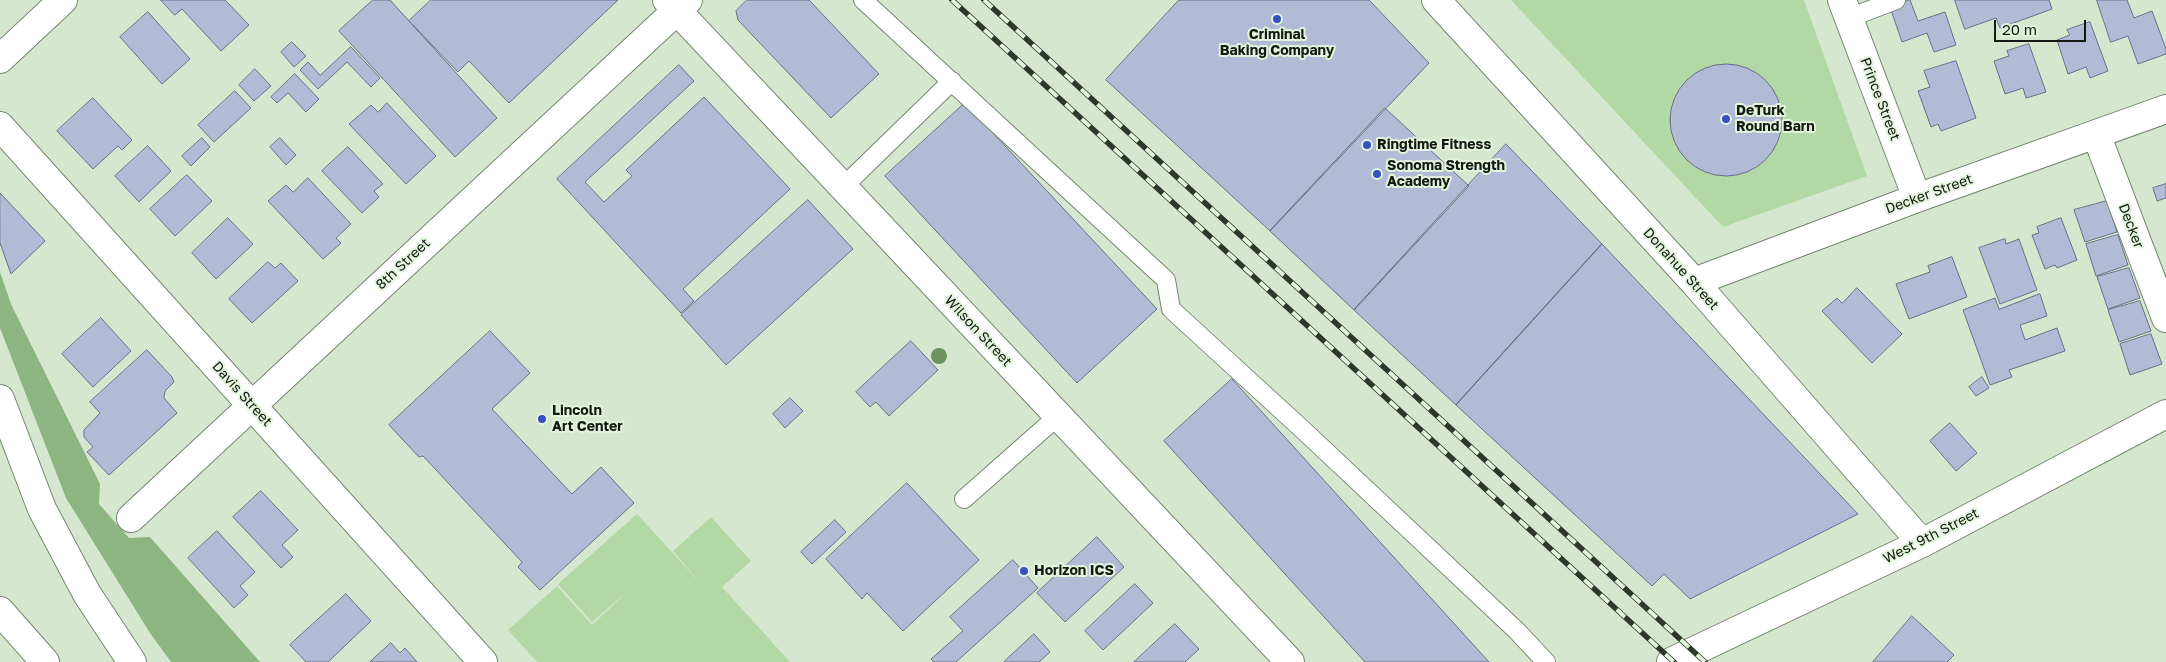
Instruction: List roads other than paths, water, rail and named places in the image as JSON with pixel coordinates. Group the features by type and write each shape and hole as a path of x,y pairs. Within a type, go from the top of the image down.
{"main road":[{"path":"0,59 63,0"},
{"name":"Donahue Street","path":"1436,0 1694,282 1922,543"},
{"name":"Wilson Street","path":"677,3 843,187 1290,662"},
{"name":"8th Street","path":"131,518 677,3"},
{"name":"Prince Street","path":"1845,9 1917,198"},
{"name":"Decker Street","path":"1694,282 1917,198 2166,110"},
{"name":"Davis Street","path":"0,126 483,662"},
{"name":"Decker","path":"2096,134 2166,318"},
{"path":"0,399 42,509 87,594 132,662"},
{"name":"West 9th Street","path":"1682,657 1922,543 2166,414"},
{"path":"0,611 45,662"}],"lane":[{"path":"863,0 1166,280 1171,309 1324,449 1517,631 1546,662"},
{"path":"1845,9 1896,0"},
{"path":"843,187 952,81"},
{"path":"964,500 1058,416"}],"railway":[{"path":"952,0 1674,662"},
{"path":"984,0 1705,662"}],"place":[{"name":"Criminal Baking Company","path":"1277,19"},
{"name":"DeTurk Round Barn","path":"1726,119"},
{"name":"Ringtime Fitness","path":"1367,145"},
{"name":"Sonoma Strength Academy","path":"1377,174"},
{"name":"Lincoln Art Center","path":"542,419"},
{"name":"Horizon ICS","path":"1024,571"}]}
